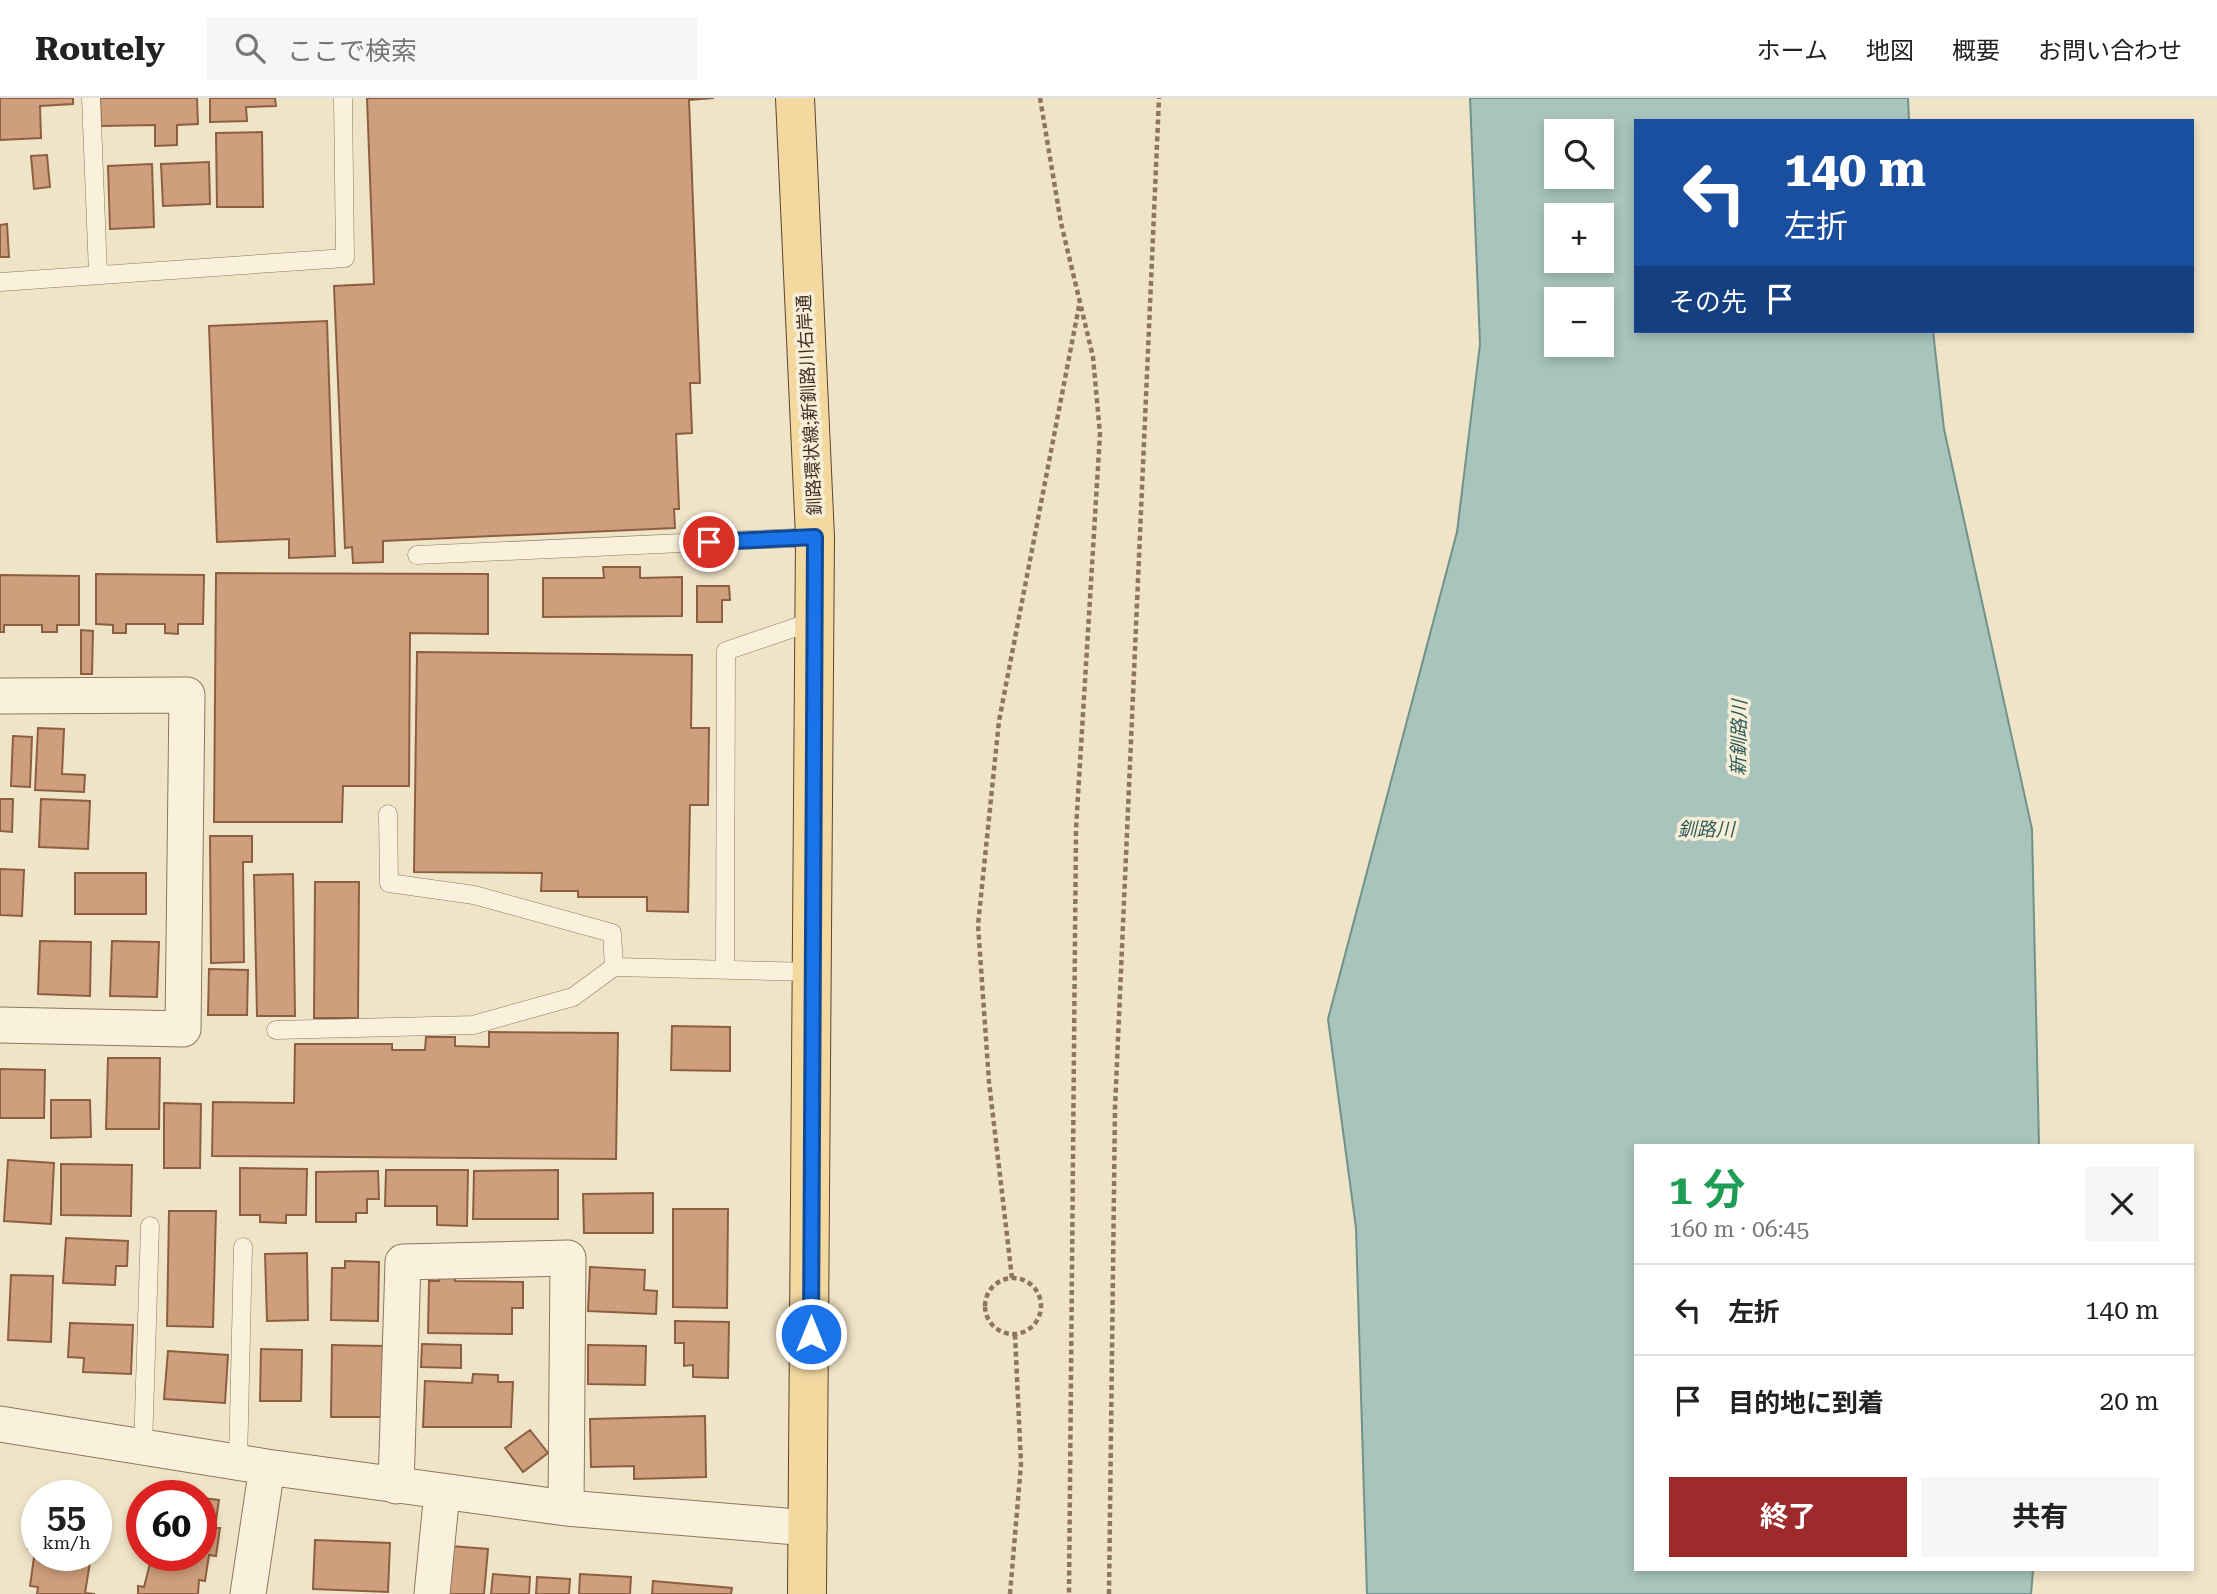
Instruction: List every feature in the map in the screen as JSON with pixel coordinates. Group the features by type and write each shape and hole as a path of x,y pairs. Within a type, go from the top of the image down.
{"main road":[{"name":"釧路環状線;新釧路川右岸通","path":"795,98 815,537 807,1594"}],"street":[{"path":"0,696 187,695 183,1029 0,1025"},
{"path":"396,1486 403,1262 568,1258 566,1508"},
{"path":"0,1424 253,1465 566,1508 809,1528"},
{"path":"248,1594 253,1465"},
{"path":"432,1594 442,1492"}],"lane":[{"path":"91,98 98,274"},
{"path":"0,282 345,258 343,98"},
{"path":"417,555 815,537"},
{"path":"725,969 726,651 814,621"},
{"path":"388,814 389,883 474,895 612,933 614,967"},
{"path":"276,1030 473,1025 573,997 614,967 813,972"},
{"path":"143,1447 150,1226"},
{"path":"243,1247 253,1465"}],"path":[{"path":"1040,98 1061,223 1093,357 1100,434 1076,829 1069,1594"},
{"path":"1109,1594 1115,1108 1159,98"},
{"path":"1012,1278 989,1082 978,925 999,720 1080,302"},
{"path":"1012,1278 1029,1282 1040,1296 1041,1314 1031,1328 1015,1334 997,1330 986,1316 986,1298 996,1283 1012,1278"},
{"path":"1010,1594 1021,1464 1015,1334"}],"water":[{"name":"釧路川","path":"1470,98 1908,98 1909,119 1634,119 1634,333 1933,333 1944,429 2032,829 2039,1144 1634,1144 1634,1571 2033,1571 2031,1594 1367,1594 1356,1228 1328,1019 1457,532 1480,344"}],"building":[{"path":"0,98 73,98 73,104 40,106 41,138 0,140"},
{"path":"100,98 197,98 198,124 177,125 177,145 155,146 155,125 101,126"},
{"path":"210,98 275,98 276,106 246,107 247,121 210,122"},
{"path":"367,98 714,98 689,100 700,383 690,383 692,433 676,434 679,509 674,509 675,528 383,541 383,562 353,563 352,547 345,548 334,286 374,284"},
{"path":"262,132 263,207 217,207 216,133"},
{"path":"47,155 50,187 34,189 31,156"},
{"path":"209,162 210,204 163,206 161,164"},
{"path":"152,164 154,227 110,229 108,166"},
{"path":"7,224 9,257 0,257 0,225"},
{"path":"327,321 335,556 289,558 289,539 217,542 209,326"},
{"path":"603,567 640,567 640,578 682,577 682,616 543,617 543,578 604,578"},
{"path":"216,573 488,574 488,634 410,633 409,786 343,786 342,822 214,822"},
{"path":"96,574 204,575 203,624 178,624 178,634 165,633 165,624 126,624 126,633 113,633 113,625 96,624"},
{"path":"0,575 79,576 79,625 57,625 57,632 42,632 42,625 4,625 4,632 0,632"},
{"path":"697,586 729,586 730,600 722,600 722,622 697,622"},
{"path":"81,630 93,631 92,674 81,674"},
{"path":"417,652 692,655 691,728 709,728 708,805 690,805 688,912 647,911 647,897 578,897 578,891 541,891 542,873 414,872"},
{"path":"38,728 64,729 62,774 85,775 84,792 35,790"},
{"path":"13,736 32,737 30,787 11,786"},
{"path":"0,799 13,799 12,832 0,831"},
{"path":"41,799 90,801 88,849 39,847"},
{"path":"210,836 252,836 252,862 243,862 244,962 211,963"},
{"path":"0,869 24,870 22,916 0,915"},
{"path":"75,873 146,873 146,914 75,914"},
{"path":"293,874 295,1016 257,1016 254,875"},
{"path":"315,882 359,882 358,1018 314,1018"},
{"path":"40,941 91,942 90,996 38,994"},
{"path":"112,941 159,942 157,997 110,996"},
{"path":"209,969 248,970 247,1015 208,1015"},
{"path":"672,1026 730,1027 730,1071 671,1070"},
{"path":"489,1032 618,1033 616,1159 212,1156 213,1102 294,1103 295,1044 392,1044 392,1050 425,1050 426,1037 455,1037 455,1046 489,1047"},
{"path":"108,1058 160,1058 159,1129 106,1129"},
{"path":"0,1069 45,1070 44,1118 0,1118"},
{"path":"51,1100 90,1100 91,1137 51,1138"},
{"path":"164,1103 201,1104 200,1168 164,1168"},
{"path":"8,1160 54,1163 51,1224 4,1221"},
{"path":"61,1164 132,1165 131,1216 61,1215"},
{"path":"240,1168 307,1169 306,1215 286,1215 286,1223 260,1222 260,1215 240,1215"},
{"path":"386,1170 468,1170 467,1226 437,1225 437,1206 385,1206"},
{"path":"558,1170 558,1219 473,1219 474,1171"},
{"path":"378,1171 379,1199 367,1199 367,1213 356,1213 356,1222 316,1222 316,1172"},
{"path":"653,1193 653,1233 584,1233 583,1194"},
{"path":"673,1209 728,1209 727,1308 673,1307"},
{"path":"169,1211 216,1211 213,1327 167,1326"},
{"path":"66,1238 128,1241 127,1266 116,1266 115,1285 63,1283"},
{"path":"307,1253 308,1320 267,1321 265,1254"},
{"path":"345,1261 379,1262 378,1321 331,1320 332,1268 345,1268"},
{"path":"590,1267 645,1270 644,1290 657,1291 656,1314 588,1311"},
{"path":"11,1275 53,1276 51,1342 8,1340"},
{"path":"440,1275 455,1275 455,1281 523,1282 523,1308 512,1308 512,1334 428,1333 429,1281 439,1281"},
{"path":"675,1321 729,1322 728,1378 693,1377 693,1365 684,1366 684,1343 675,1343"},
{"path":"70,1323 133,1325 131,1374 83,1372 84,1358 68,1357"},
{"path":"422,1344 461,1345 461,1368 421,1367"},
{"path":"332,1345 383,1346 382,1417 331,1417"},
{"path":"588,1345 646,1346 645,1385 588,1384"},
{"path":"261,1349 302,1350 301,1401 260,1401"},
{"path":"168,1351 228,1355 225,1403 164,1399"},
{"path":"473,1374 498,1375 498,1382 513,1382 511,1427 423,1427 425,1381 472,1383"},
{"path":"705,1416 706,1477 634,1479 634,1466 591,1467 590,1419"},
{"path":"530,1430 548,1453 523,1472 505,1448"},
{"path":"217,1528 220,1528 217,1549"},
{"path":"315,1540 390,1543 388,1592 313,1589"},
{"path":"451,1546 488,1549 484,1594 447,1594"},
{"path":"32,1571 89,1571 85,1593 95,1594 37,1594 38,1587 30,1586"},
{"path":"148,1571 207,1571 205,1581 199,1580 198,1594 138,1594 138,1586 144,1587"},
{"path":"493,1574 530,1577 529,1594 491,1594"},
{"path":"580,1574 631,1577 630,1594 579,1594"},
{"path":"537,1577 570,1579 569,1594 536,1594"},
{"path":"653,1581 732,1588 731,1594 652,1594"}],"route":[{"path":"709,542 815,537 811,1334"}],"water label":[{"name":"新釧路川","path":"1739,738"}]}
